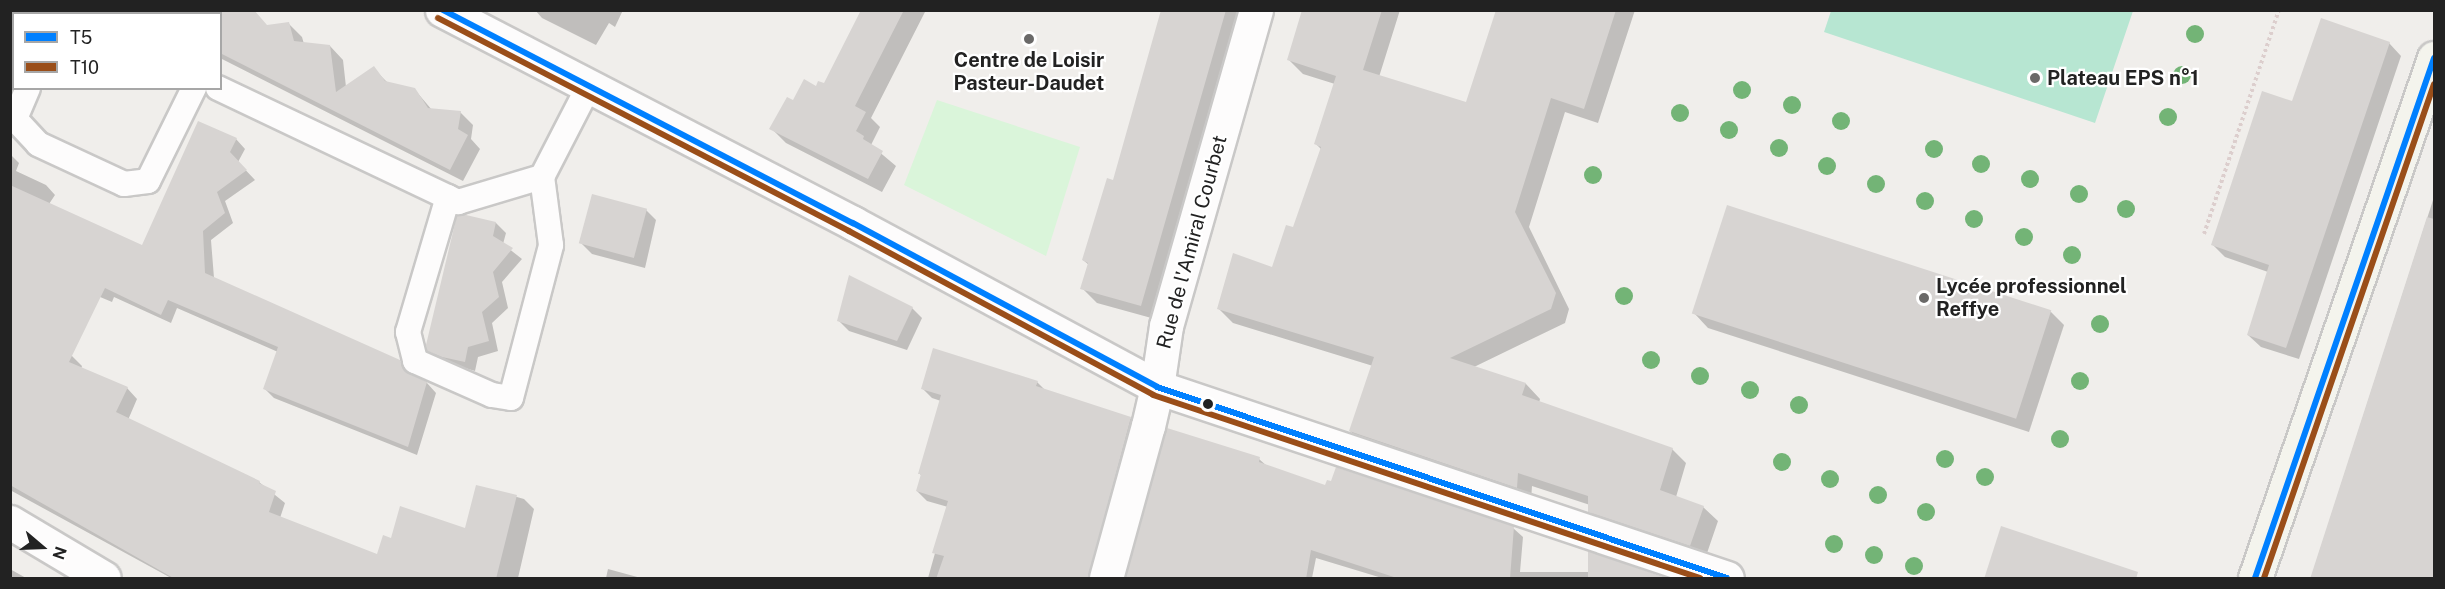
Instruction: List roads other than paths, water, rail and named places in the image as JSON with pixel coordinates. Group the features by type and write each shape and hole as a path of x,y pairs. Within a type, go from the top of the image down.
{"main road":[{"path":"2255,579 2434,58"}],"street":[{"path":"442,10 476,18 589,86 853,223 1157,387 1727,579"},
{"name":"Rue de l'Amiral Courbet","path":"1106,579 1157,387 1166,326 1256,10"},
{"path":"10,522 104,579"}],"lane":[{"path":"448,197 408,332 415,361 492,395 511,398 551,244 542,177 589,86"},
{"path":"27,90 15,119 38,144 124,184 148,181 193,90"},
{"path":"222,90 458,202 542,177"}],"place":[{"name":"Centre de Loisir Pasteur-Daudet","path":"1029,39"},
{"name":"Plateau EPS n°1","path":"2035,78"},
{"name":"Lycée professionnel Reffye","path":"1924,298"}]}
